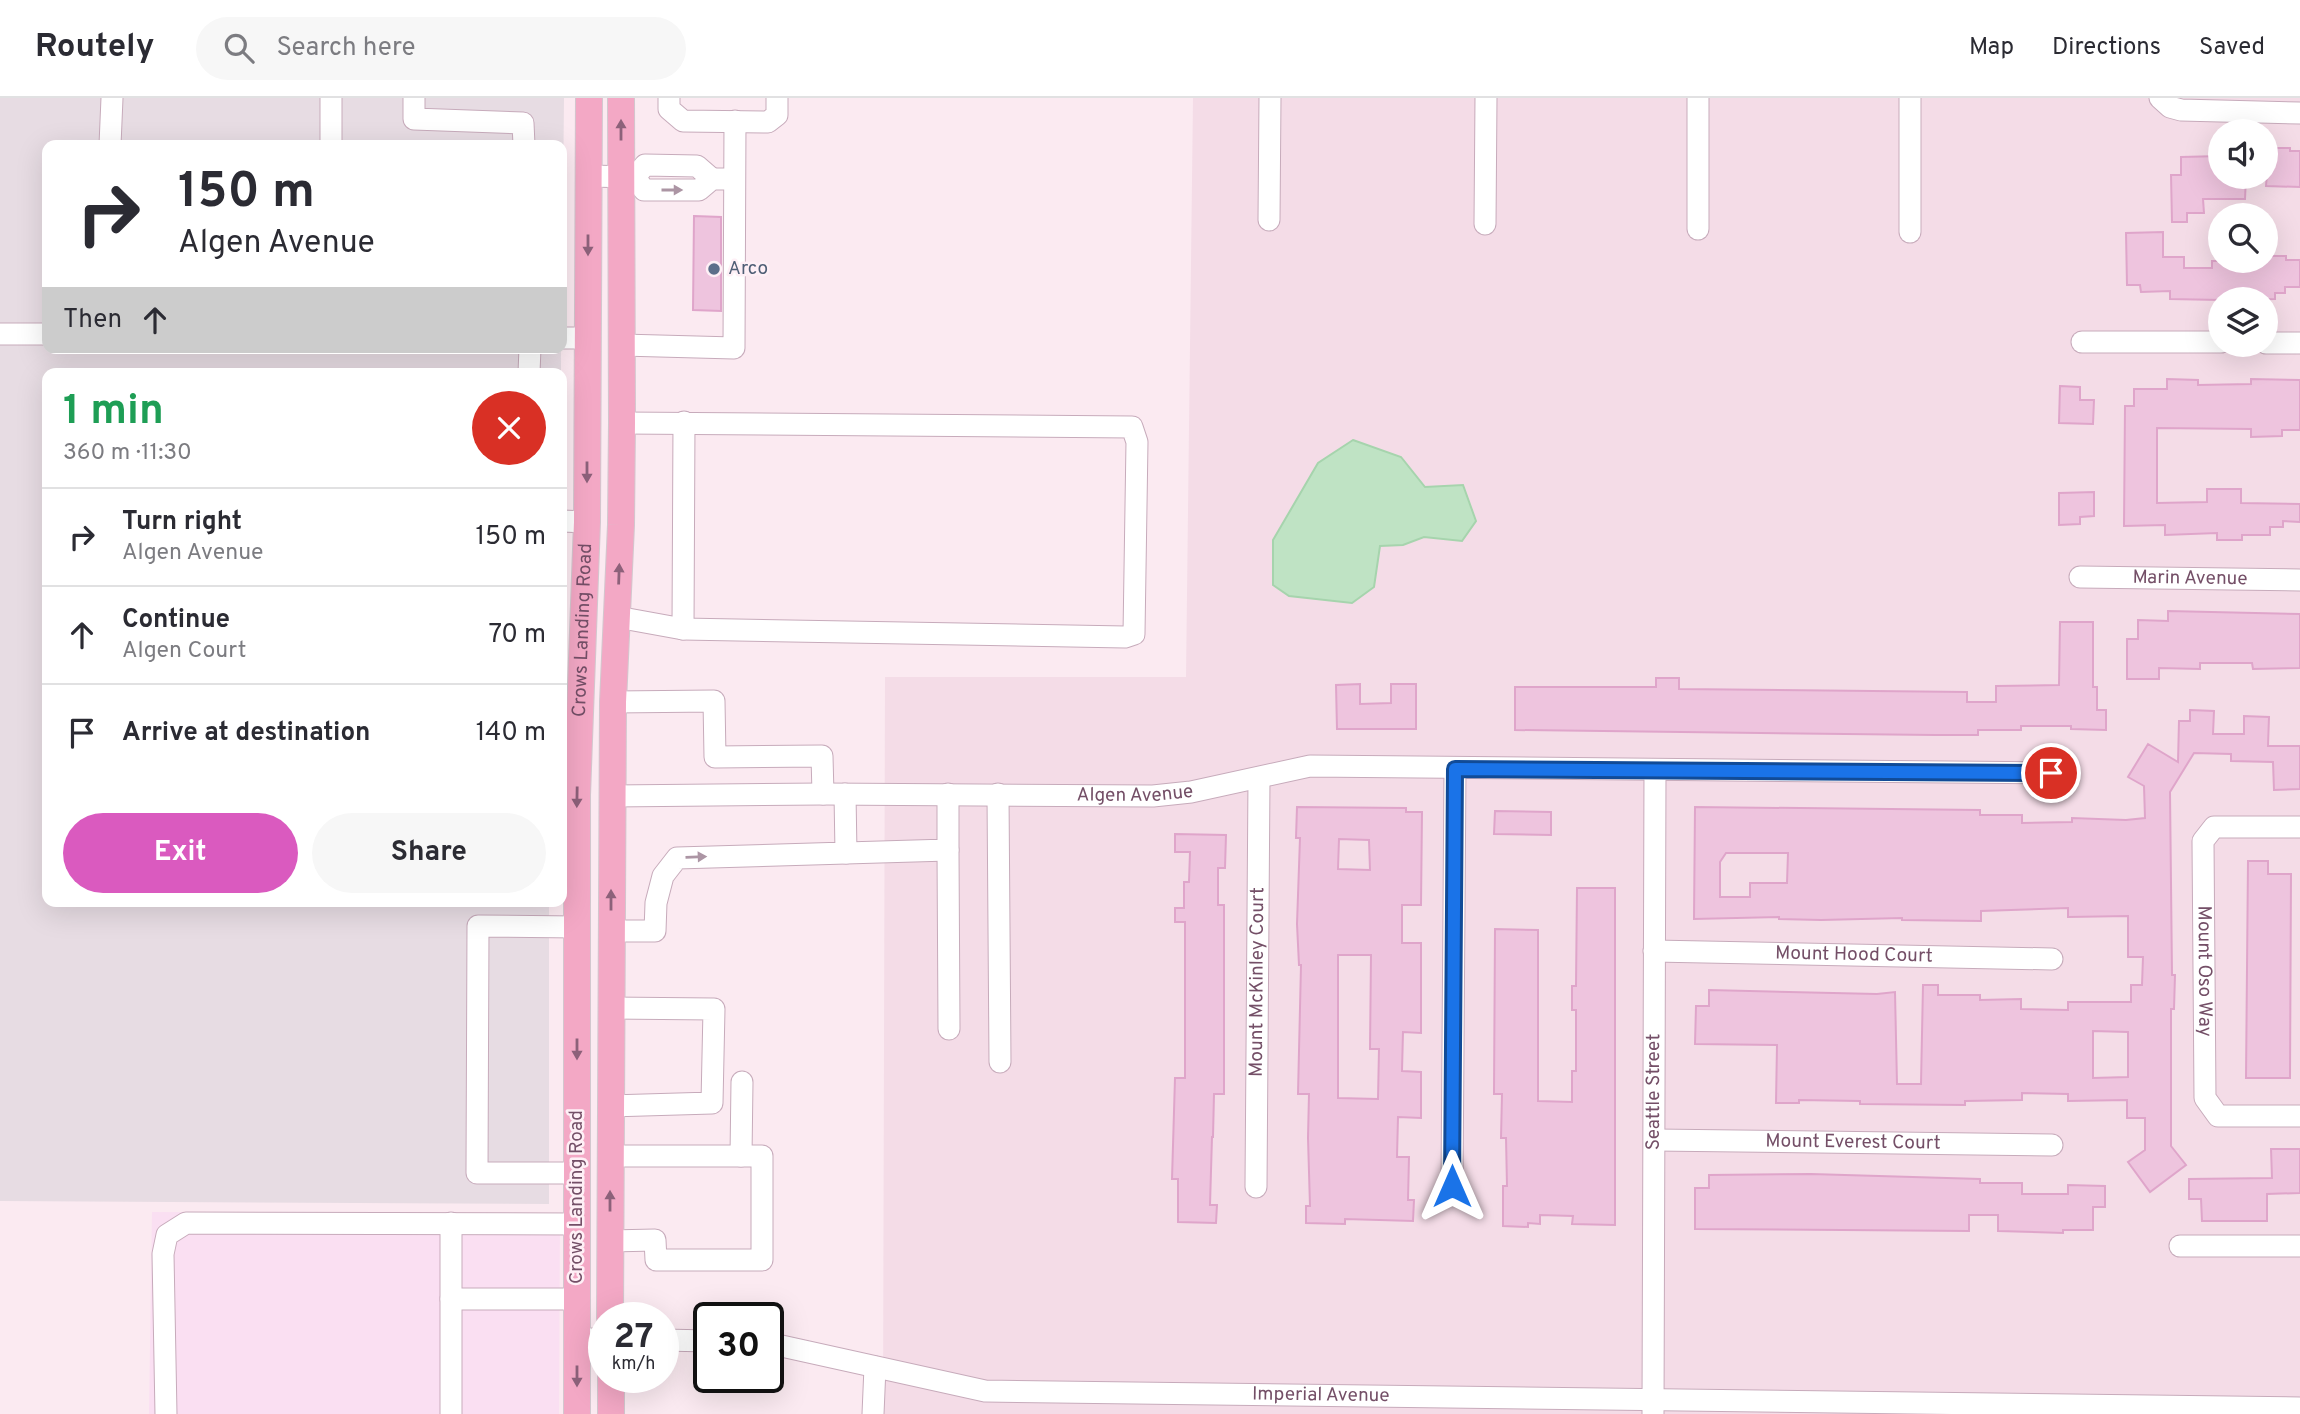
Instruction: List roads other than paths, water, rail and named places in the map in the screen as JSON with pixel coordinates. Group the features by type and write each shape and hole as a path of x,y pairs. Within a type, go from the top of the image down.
{"main road":[{"name":"Crows Landing Road","path":"577,1414 577,927 569,864 581,679 574,522 589,98"},
{"name":"Crows Landing Road","path":"611,1302 613,702 628,177 621,98"},
{"path":"579,342 601,383 605,408 610,419 622,423"},
{"path":"581,679 591,695 593,774 601,792 612,796"},
{"path":"569,864 590,889 594,1020 610,1050"},
{"path":"611,1393 611,1414"}],"street":[{"path":"110,140 112,98"},
{"path":"331,98 331,140"},
{"path":"414,98 414,119 523,123 524,140"},
{"path":"669,98 669,109 682,121 768,122 777,115 777,98"},
{"path":"1269,220 1270,98"},
{"path":"1485,224 1486,98"},
{"path":"1698,98 1698,229"},
{"path":"1910,98 1910,232"},
{"path":"2160,99 2170,107 2182,110 2300,113"},
{"path":"622,345 734,348 736,121"},
{"path":"588,176 628,177 645,165 697,166 712,179 736,179"},
{"path":"0,334 42,334"},
{"path":"2082,342 2208,342"},
{"path":"2278,343 2300,343"},
{"path":"683,629 684,422"},
{"path":"617,617 683,629 1125,638 1134,634 1137,442 1132,427 622,423"},
{"name":"Marin Avenue","path":"2080,577 2300,580"},
{"path":"613,702 714,701 715,757 822,756 822,794"},
{"name":"Algen Avenue","path":"612,796 1153,796 1191,792 1310,766 2051,773"},
{"path":"1452,1186 1455,769"},
{"name":"Seattle Street","path":"1653,1407 1655,769"},
{"name":"Mount McKinley Court","path":"1256,1187 1259,778"},
{"path":"845,794 846,853"},
{"path":"948,794 949,1029"},
{"path":"998,794 1000,1062"},
{"name":"Mount Oso Way","path":"2300,827 2214,827 2203,841 2204,1098 2218,1116 2300,1116"},
{"path":"611,930 655,930 656,903 663,876 677,858 948,850"},
{"path":"577,927 478,926 477,1173 577,1173"},
{"name":"Mount Hood Court","path":"1654,951 2052,960"},
{"path":"610,1008 714,1009 712,1103 610,1106"},
{"path":"741,1156 743,1082"},
{"name":"Mount Everest Court","path":"1655,1140 2052,1144"},
{"path":"610,1156 762,1156 762,1260 656,1261 655,1240 610,1241"},
{"path":"166,1414 163,1254 167,1234 186,1223 577,1224"},
{"path":"451,1223 451,1414"},
{"path":"2180,1246 2300,1246"},
{"path":"451,1300 577,1299"},
{"path":"577,1339 588,1339"},
{"name":"Imperial Avenue","path":"784,1347 985,1391 1653,1407 2300,1408"},
{"path":"873,1414 875,1367"}],"place":[{"name":"Arco","path":"714,269"}]}
